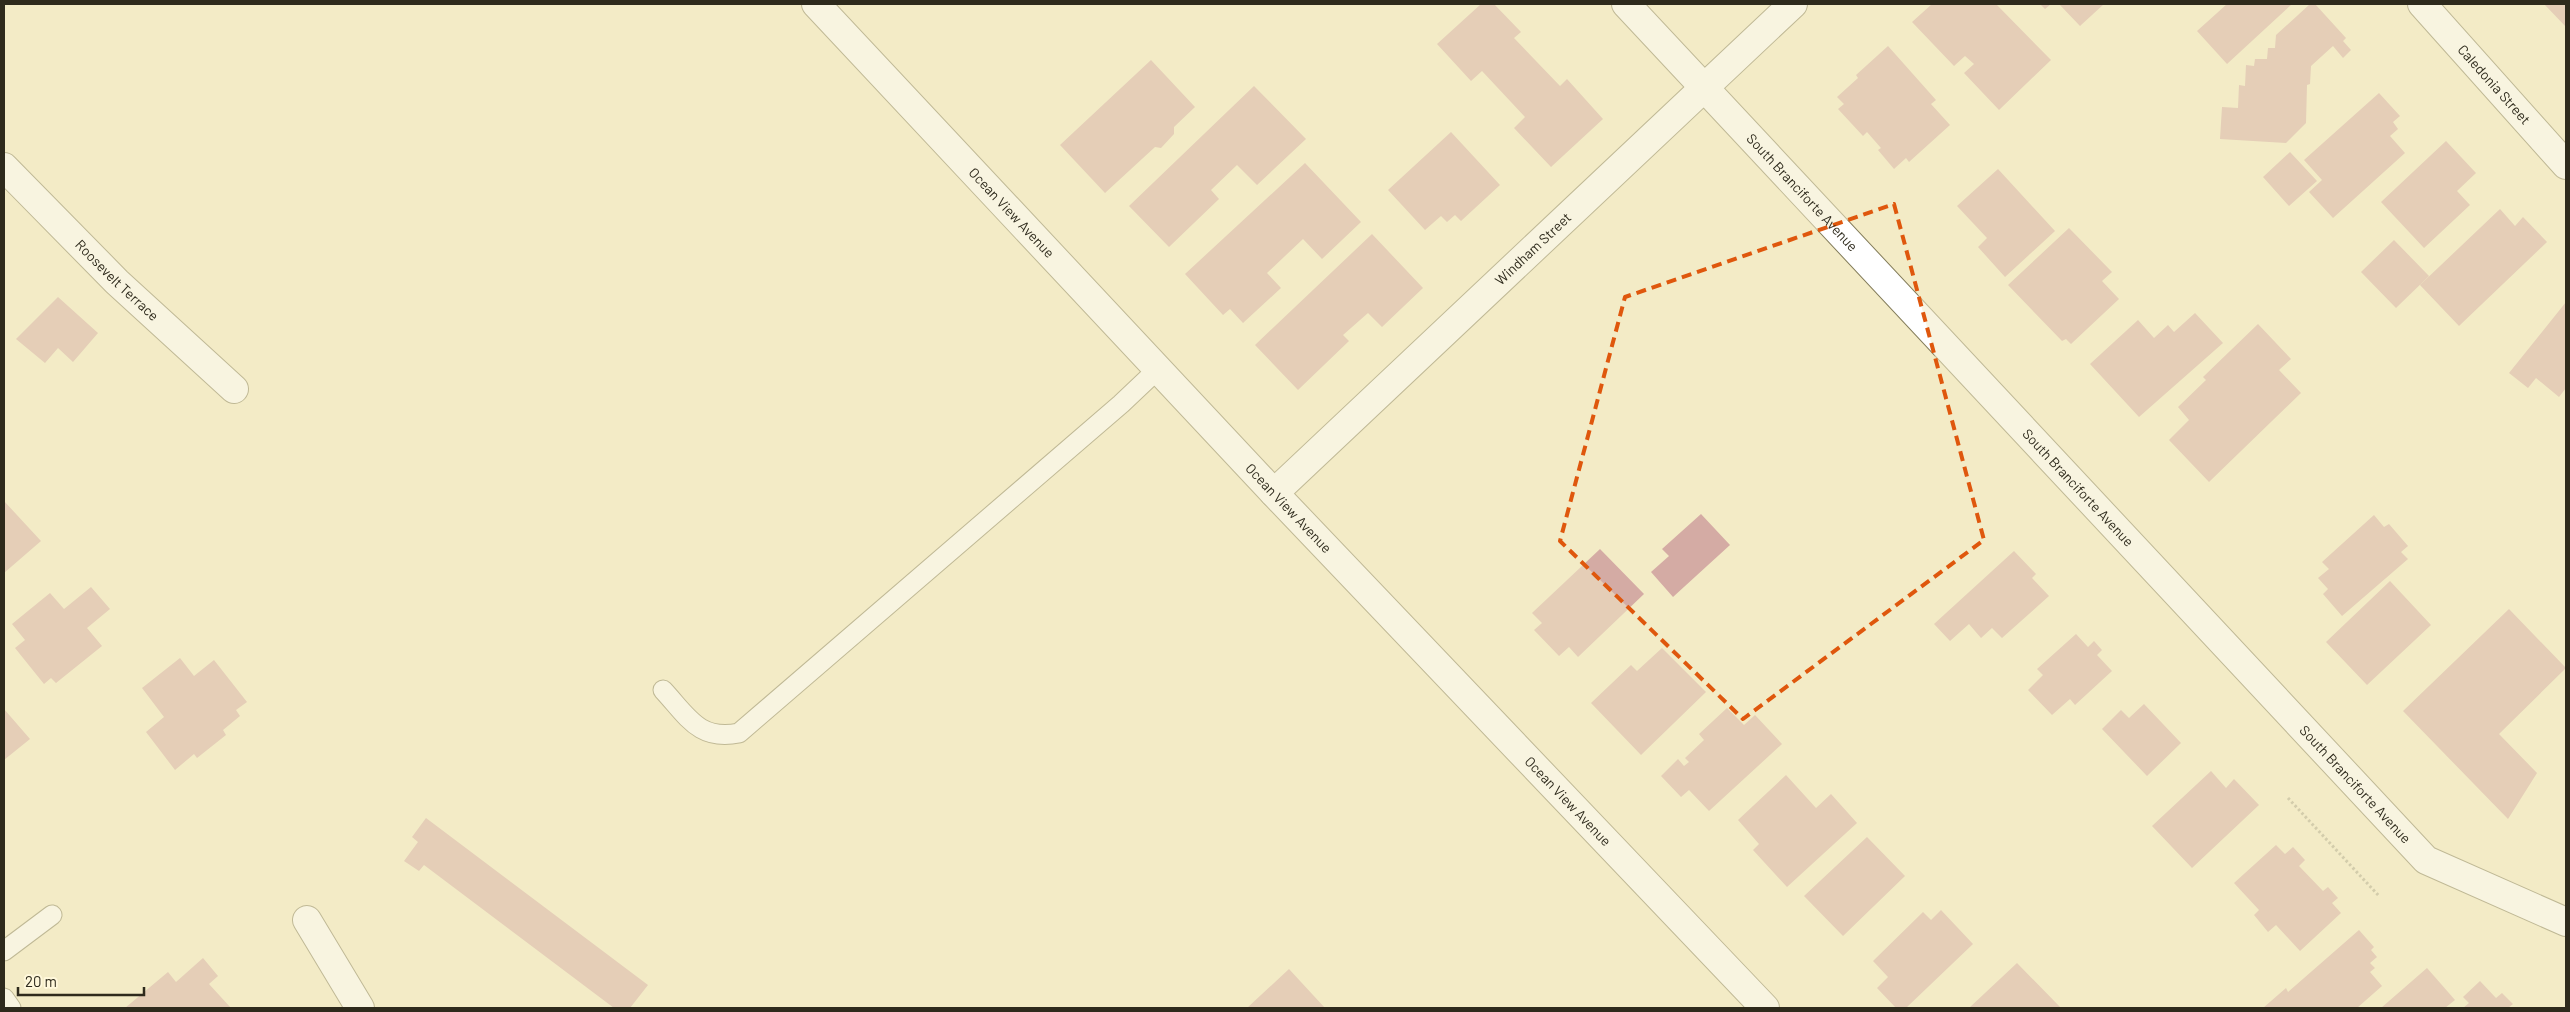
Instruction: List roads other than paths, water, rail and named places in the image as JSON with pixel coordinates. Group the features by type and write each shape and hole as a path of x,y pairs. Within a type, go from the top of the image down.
{"street":[{"name":"Ocean View Avenue","path":"816,4 1274,493 1765,1008"},
{"name":"South Branciforte Avenue","path":"1626,4 2426,860 2566,922"},
{"name":"Windham Street","path":"1274,493 1793,4"},
{"name":"Caledonia Street","path":"2422,4 2566,165"},
{"name":"Roosevelt Terrace","path":"4,167 117,282 234,389"},
{"path":"307,920 360,1008"}],"lane":[{"path":"663,690 707,734 726,736 739,733 1121,404 1158,369"},
{"path":"4,951 52,915"},
{"path":"4,998 12,1008"}]}
